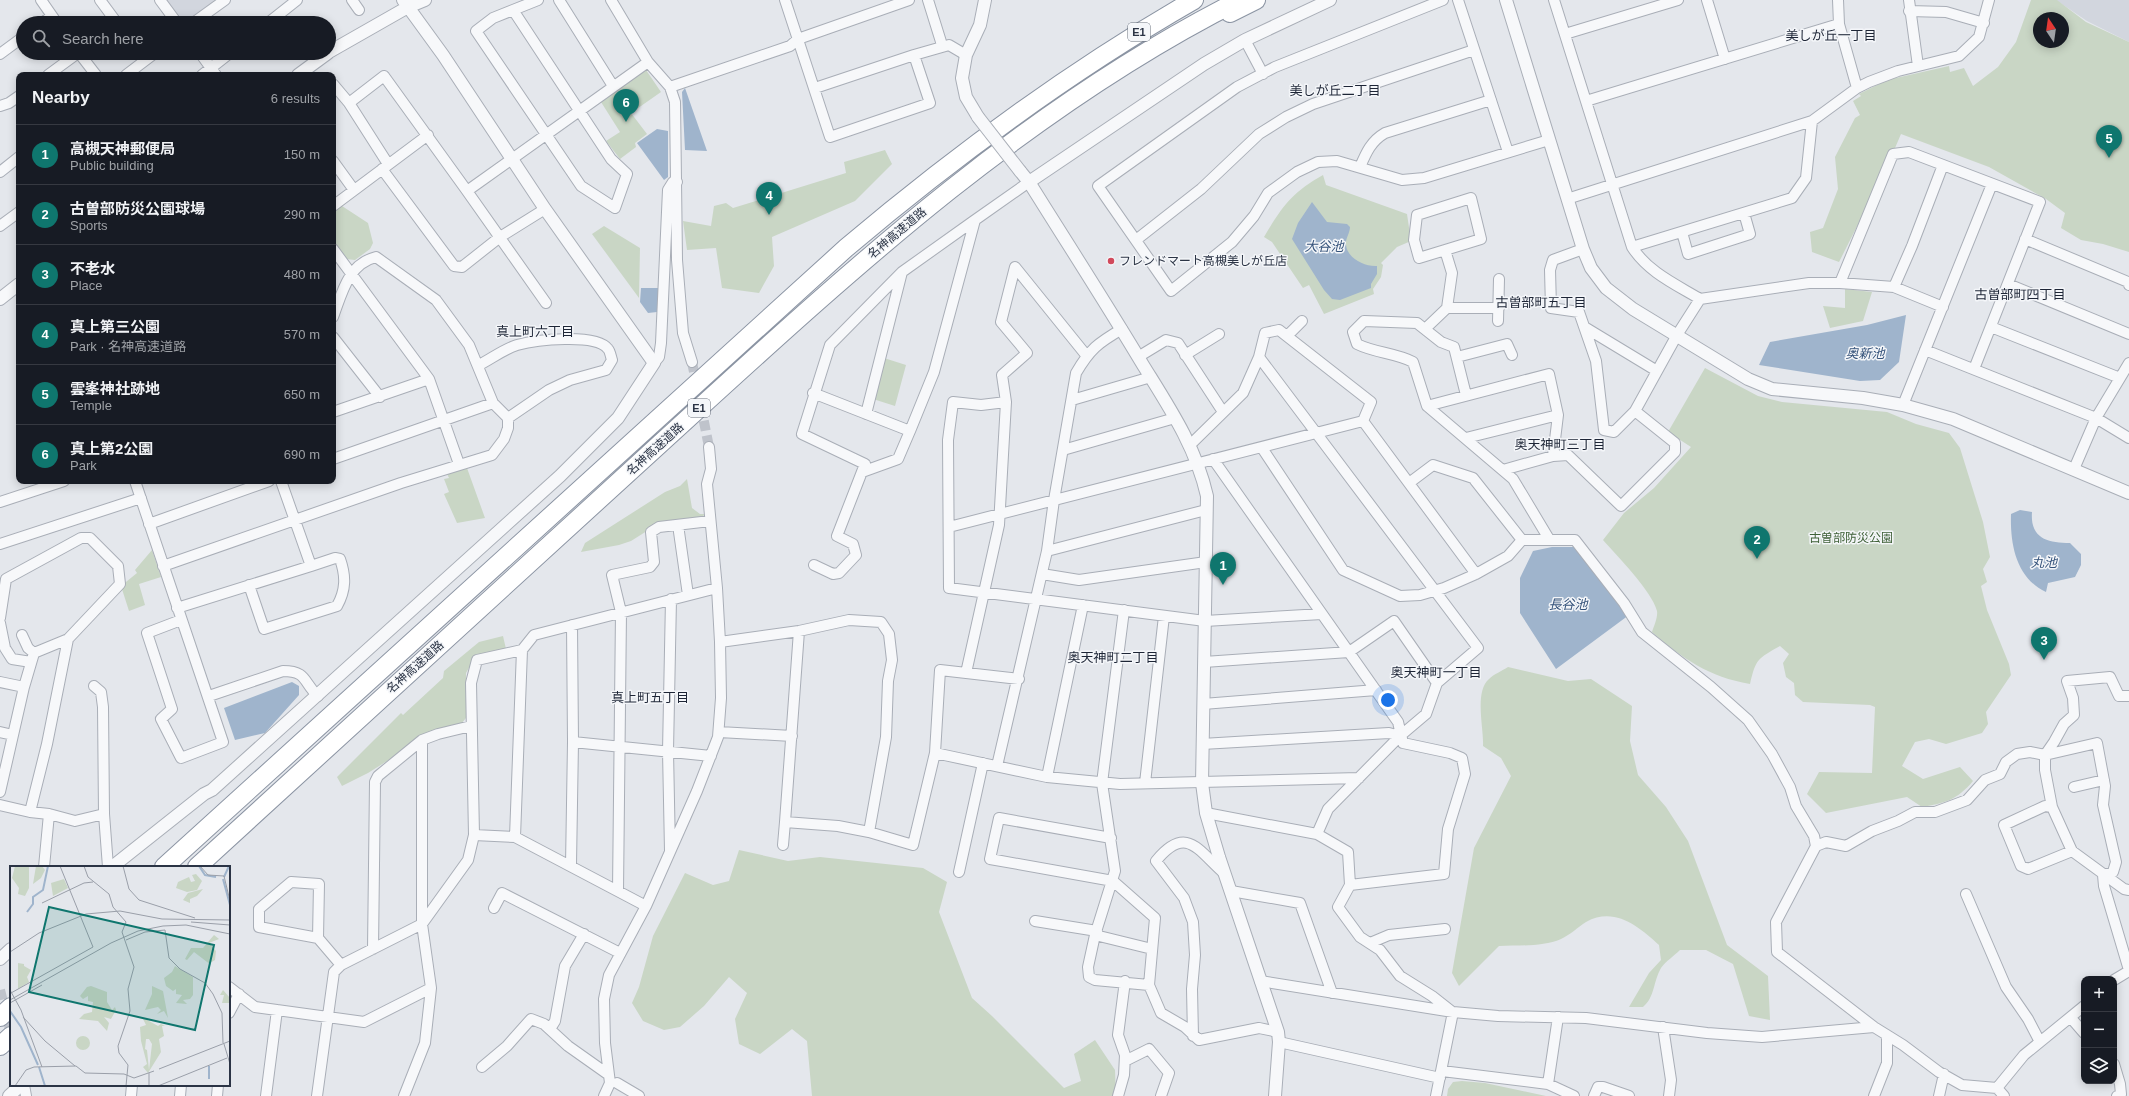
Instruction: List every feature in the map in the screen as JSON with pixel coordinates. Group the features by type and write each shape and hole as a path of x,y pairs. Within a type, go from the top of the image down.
{"highway":[{"path":"1086,66 1146,21 1181,0"},
{"name":"名神高速道路","path":"165,866 846,248 905,198 980,141 1086,66 1146,27 1194,0"},
{"name":"名神高速道路","path":"198,866 803,314 915,217 971,173 1085,91 1157,47 1240,0"},
{"path":"1085,91 1256,0"},
{"path":"0,1017 10,1008"},
{"path":"0,1046 10,1037"}],"street":[{"path":"41,0 53,16"},
{"path":"100,0 112,16"},
{"path":"160,0 172,16"},
{"path":"202,16 224,0"},
{"path":"277,16 297,0"},
{"path":"352,0 359,10"},
{"path":"336,49 406,4 425,0"},
{"path":"513,10 611,159 627,174 615,208 581,186 476,31 493,18 513,10 538,0"},
{"path":"559,0 613,86"},
{"path":"611,0 648,62 670,87 675,102 677,260 683,333 692,362"},
{"path":"785,0 830,137 930,103 914,55"},
{"path":"670,87 790,46 798,38 909,0"},
{"path":"928,0 942,45"},
{"path":"985,0 980,25 966,54 962,78 966,97 978,117 1029,182 1122,329 1190,445 1198,463 1207,496 1202,783 1206,813 1279,1037 1275,1096"},
{"path":"814,566 833,574 840,573 856,555 853,544 837,536 865,464 802,434 813,393 830,345 902,272 1029,182 1166,88 1245,40 1330,0"},
{"path":"1443,0 1263,74 1237,87 1098,186 1171,291 1232,242 1254,216 1268,193 1298,172 1318,162 1337,161 1402,180 1424,178 1549,140"},
{"path":"1458,0 1508,152"},
{"path":"1506,0 1583,249 1591,268 1606,288 1633,309 1677,335 1730,370 1772,389 1862,398 1903,405 1954,419 2129,493"},
{"path":"1554,0 1632,247 1652,271 1700,299 1809,283 1840,283 1894,287 1943,307"},
{"path":"1565,34 1678,0"},
{"path":"1707,0 1725,59"},
{"path":"1838,0 1839,24 1857,88"},
{"path":"1910,0 1909,11 1918,66"},
{"path":"1567,199 1812,121 1857,88 1898,71 1959,56 1979,37 1990,0"},
{"path":"406,4 443,55 545,209 654,364"},
{"path":"1909,11 1946,12 1984,23"},
{"path":"1586,101 1839,24"},
{"path":"1245,40 1263,74"},
{"path":"0,54 16,42"},
{"path":"815,88 942,45 949,44 966,54"},
{"path":"1136,240 1200,189 1259,134 1286,117 1313,104 1474,50"},
{"path":"52,72 69,60"},
{"path":"84,60 94,72"},
{"path":"129,72 139,60"},
{"path":"205,60 214,72 224,60"},
{"path":"302,72 319,60"},
{"path":"467,191 648,62"},
{"path":"349,103 384,76 428,135 546,303"},
{"path":"336,88 349,103 385,167 454,266 462,267 500,238 545,209"},
{"path":"0,106 9,104 16,98"},
{"path":"1360,167 1368,149 1376,138 1385,133 1491,100"},
{"path":"1632,247 1744,214 1792,198 1806,178 1812,121"},
{"path":"336,204 428,135"},
{"path":"1840,283 1893,154 1909,152 2040,202 1974,369"},
{"path":"0,172 16,159"},
{"path":"1894,287 1912,246 1943,165"},
{"path":"336,166 354,190"},
{"path":"113,866 204,794 212,790 318,696 560,476 618,418 659,357 661,343 668,190 673,182 677,182"},
{"path":"1903,405 1992,184"},
{"path":"1471,198 1481,239 1445,250 1419,258 1414,240 1417,215 1471,198"},
{"path":"0,226 16,214"},
{"path":"1682,232 1688,254 1750,234 1744,214"},
{"path":"862,472 898,459 934,372 975,220"},
{"path":"2025,239 2128,282 2129,285"},
{"path":"1583,249 1553,260 1550,270 1551,308 1579,312 1586,328 1596,361 1604,430 1614,432 1635,411 1677,335 1700,299"},
{"path":"1425,329 1447,308 1452,273 1445,250"},
{"path":"336,253 429,379 459,464"},
{"path":"163,566 459,464 492,455 504,439 508,428 508,418 493,403 479,365 469,345 436,300 376,257 366,259 350,273 336,309"},
{"path":"966,673 985,592 999,514 1006,402 1002,375 1027,353 1001,322 1015,267 1086,356"},
{"path":"866,414 902,272"},
{"path":"1498,321 1499,279"},
{"path":"2008,284 2129,334"},
{"path":"0,299 16,286"},
{"path":"1447,308 1499,308"},
{"path":"1287,336 1302,321"},
{"path":"1466,395 1454,347 1441,342 1417,322 1364,322 1353,332 1358,344 1368,350 1405,358 1413,362 1427,406 1512,479 1549,539"},
{"path":"1586,328 1657,371"},
{"path":"1990,328 2120,378"},
{"path":"997,766 1019,679 1047,552 1054,500 1076,373 1086,356 1100,342 1122,329"},
{"path":"1190,445 1243,393 1259,357 1265,333 1279,330 1371,402 1363,421"},
{"path":"1185,355 1219,334"},
{"path":"479,365 516,345 548,340 573,339 599,342 609,349 612,360 606,370 570,380 549,390 508,418"},
{"path":"1138,357 1166,340 1178,343 1223,412"},
{"path":"336,341 380,397"},
{"path":"1456,357 1507,344 1512,355"},
{"path":"1926,350 2096,418 2129,438"},
{"path":"1259,357 1436,590 1478,648 1437,683 1426,714 1400,736 1328,809 1317,834"},
{"path":"2074,469 2096,418 2129,363"},
{"path":"1427,406 1549,374 1558,415 1553,456"},
{"path":"1072,400 1150,377"},
{"path":"336,411 429,379"},
{"path":"813,393 910,430"},
{"path":"1006,402 981,405 953,402 948,440 949,588 1205,621 1322,614"},
{"path":"336,458 493,403"},
{"path":"1503,470 1553,456 1568,455 1621,506 1675,452 1675,443 1635,411"},
{"path":"1466,438 1558,415"},
{"path":"1063,450 1175,418"},
{"path":"949,527 1363,421"},
{"path":"1363,421 1476,574"},
{"path":"604,1096 610,1083 605,1043 604,999 609,975 646,906 670,853 711,756 719,732 721,698 720,642 717,588 707,484 711,468 709,447"},
{"path":"1262,448 1343,570 1400,596 1420,595 1476,574 1508,556 1522,540 1575,540 1624,603 1642,632 1712,687 1748,720 1772,754 1790,787 1796,806 1814,836 1816,846 1776,922 1776,952 1874,1027 1962,1085 2000,1092 2024,1055 2081,1009"},
{"path":"1213,459 1398,722 1400,736 1403,743 1450,753 1462,758 1464,774 1448,829 1444,874 1350,885"},
{"path":"1409,483 1433,465 1473,478 1522,540"},
{"path":"0,502 55,484"},
{"path":"136,484 181,620 209,696 223,742 181,758 161,719 172,709 146,633 181,620"},
{"path":"149,524 261,484"},
{"path":"282,484 311,566"},
{"path":"0,544 141,498"},
{"path":"1047,552 1206,510"},
{"path":"618,891 621,747 621,612 612,575 650,567 654,562 651,532 659,527 710,521"},
{"path":"678,525 688,595"},
{"path":"0,618 6,579 80,538 90,538 100,546 118,566 120,584 68,639 33,658 12,659 5,648 0,623"},
{"path":"177,608 249,585 311,566 335,558 340,559 345,574 343,594 337,606 264,629 249,585"},
{"path":"1042,574 1079,580 1206,562"},
{"path":"515,837 522,650 534,635 717,588"},
{"path":"670,853 668,751 671,599"},
{"path":"1047,777 1083,605"},
{"path":"1124,610 1102,783 1115,871 1096,933 1088,967 1089,977 1095,980 1125,981 1149,985"},
{"path":"1145,784 1164,616"},
{"path":"720,642 799,631 824,624 849,620 881,622 889,634 892,660 888,681 886,737 869,832"},
{"path":"1204,662 1349,652 1394,621 1437,683"},
{"path":"571,865 573,742 572,625"},
{"path":"783,845 799,631"},
{"path":"1,786 24,687 33,658 22,635"},
{"path":"30,812 68,639"},
{"path":"317,1096 334,972 341,965 422,924 468,860 474,835 471,683 477,660 522,650"},
{"path":"785,822 838,826 869,832 913,845 936,753 940,670 1019,679"},
{"path":"209,696 283,671 296,671 304,676 312,691 318,696"},
{"path":"2129,696 2119,696 2110,677 2067,681 2073,698 2074,715 2064,724 2045,755 2045,770 2052,807 2072,851 2103,875 2124,889 2129,890"},
{"path":"0,682 24,687"},
{"path":"94,686 101,692 104,814 108,866"},
{"path":"1203,704 1376,690"},
{"path":"373,949 374,782 378,776 422,740 438,734 471,726"},
{"path":"0,732 13,736"},
{"path":"719,732 792,736"},
{"path":"1202,744 1389,733 1400,736"},
{"path":"404,1096 425,1043 431,988 422,924 422,740"},
{"path":"573,742 711,756"},
{"path":"1816,846 1826,842 1846,846 1872,831 1898,821 1915,812 1935,812 1967,800 1985,780 2000,774 2006,762 2017,754 2030,752 2045,755 2097,743 2104,780 2103,805 2116,862 2113,872 2103,875"},
{"path":"936,753 1047,777 1102,783 1202,783 1359,778"},
{"path":"959,872 983,763"},
{"path":"2074,787 2104,780"},
{"path":"0,805 30,812 49,814 75,821 104,814"},
{"path":"2052,807 2045,806 2004,825 2021,866 2028,869 2072,851"},
{"path":"1206,813 1317,834 1348,852 1350,885 1338,907 1360,937 1380,950 1400,976 1432,996 1453,1012"},
{"path":"44,866 49,814"},
{"path":"1111,838 999,818 990,859 1113,881 1155,918 1149,985 1161,1013 1185,1027 1199,1040 1260,1028 1279,1037 1441,1075 1548,1084 1574,1096"},
{"path":"474,835 515,837 571,865 646,906"},
{"path":"1193,1036 1192,989 1195,955 1193,922 1184,898 1156,861 1166,849 1181,843 1194,844 1225,874"},
{"path":"2103,875 2104,886 2129,971 2117,978"},
{"path":"318,938 319,884 291,882 259,909 259,928 318,938 341,965"},
{"path":"1231,891 1300,903 1332,993"},
{"path":"494,908 502,893 620,953"},
{"path":"1966,894 2006,987 2028,1019 2040,1042"},
{"path":"1035,920 1096,933 1152,949"},
{"path":"1370,943 1389,935 1446,928"},
{"path":"550,1030 555,1021 566,966 584,934"},
{"path":"0,958 10,950"},
{"path":"1119,1096 1125,1056 1118,1035 1125,981"},
{"path":"1260,981 1453,1012 1586,1018 1707,1033 1762,1037 1874,1027"},
{"path":"230,988 255,1007 364,1022 431,988"},
{"path":"230,1011 238,994"},
{"path":"266,1096 277,1010"},
{"path":"1436,1096 1453,1012"},
{"path":"1548,1084 1558,1017"},
{"path":"2071,1018 2081,1030"},
{"path":"482,1067 507,1046 531,1019 544,1024 568,1046 609,1075"},
{"path":"1663,1027 1671,1080 1669,1096"},
{"path":"1874,1096 1887,1063 1886,1035"},
{"path":"1125,1061 1149,1049 1169,1073 1160,1096"},
{"path":"1939,1096 1944,1074"},
{"path":"2117,1074 2122,1094"},
{"path":"617,1083 639,1096"},
{"path":"9,1096 20,1086"},
{"path":"24,1086 26,1096"},
{"path":"131,1096 132,1086"},
{"path":"180,1096 181,1086"},
{"path":"217,1096 218,1086"},
{"path":"1594,1096 1598,1087 1603,1087 1629,1096"}],"shaded area":[{"path":"165,0 217,0 196,16 177,16"},
{"path":"2056,0 2129,0 2129,42 2087,21"}],"green space":[{"path":"2031,0 2057,0 2086,22 2129,42 2129,252 2103,244 2081,240 2061,228 2065,213 2046,199 1989,167 1901,134 1886,169 1839,262 1812,252 1810,232 1823,228 1838,189 1835,157 1855,118 1860,115 1853,101 1861,96 1859,94 1887,80 1949,66 1950,72 1964,68 1973,86 1998,67 2016,42"},
{"path":"646,70 661,92 631,113 647,134 635,143 636,147 620,159 606,141 620,132 601,102"},
{"path":"885,150 892,164 855,201 772,237 774,266 759,293 722,288 716,248 687,250 683,221 711,226 714,206 726,203 733,208 846,173 844,162"},
{"path":"1323,175 1326,185 1407,214 1411,241 1397,247 1381,263 1383,265 1381,277 1373,289 1374,294 1324,314 1309,285 1303,288 1272,242 1264,237 1276,217 1288,202 1303,188"},
{"path":"342,206 368,223 373,243 370,249 355,260 346,259 336,246 336,210"},
{"path":"604,226 640,248 639,298 592,234"},
{"path":"1845,289 1872,292 1863,321 1830,328 1823,306 1845,308"},
{"path":"884,358 906,365 895,406 873,399"},
{"name":"古曽部防災公園","path":"1705,368 1758,396 1782,402 1887,412 1916,424 1949,433 1960,448 1983,522 1990,557 1983,569 1987,582 1981,586 1987,610 2009,664 2011,675 1986,712 1988,724 1982,733 1946,744 1929,739 1915,742 1902,766 1923,779 1960,767 1973,781 1956,797 1944,802 1922,807 1907,797 1826,813 1807,794 1819,772 1872,773 1875,707 1870,705 1803,702 1795,695 1794,683 1786,677 1783,663 1789,654 1780,646 1759,660 1754,669 1750,684 1722,677 1697,666 1675,651 1652,632 1656,622 1657,613 1654,603 1633,574 1603,540 1624,513 1654,488 1691,447 1668,432"},
{"path":"467,468 485,518 457,523 444,494 449,492 444,479 449,478 447,474"},
{"path":"687,479 692,508 700,514 704,514 703,519 658,524 631,541 619,545 581,552 585,543 665,492 680,486"},
{"path":"152,550 161,577 139,584 145,605 129,611 121,586 137,573 135,570"},
{"path":"503,636 506,649 475,657 466,673 466,718 461,724 438,729 368,773 342,786 337,777 401,713 403,715 443,678 444,671 479,642"},
{"path":"1508,667 1568,681 1591,679 1632,706 1630,741 1638,775 1666,807 1688,841 1727,945 1768,976 1770,1020 1749,1016 1733,964 1706,950 1680,950 1661,968 1650,999 1647,1003 1643,1007 1629,1007 1649,973 1661,960 1659,945 1635,926 1626,921 1607,916 1586,922 1568,935 1554,942 1531,945 1499,946 1459,986 1452,973 1474,848 1511,776 1501,758 1483,746 1481,711 1482,692 1484,685 1489,679"},
{"path":"739,850 788,861 820,857 923,868 947,882 939,912 972,998 1064,1088 1081,1081 1074,1054 1095,1040 1115,1070 1116,1096 812,1096 807,1041 792,1029 760,1054 739,1044 735,1019 747,993 729,977 704,1006 680,1027 664,1030 643,1021 632,1003 639,987 653,936 685,873 713,885 729,881"},
{"path":"1462,1081 1485,1083 1546,1096 1447,1096 1448,1089 1453,1082"}],"water":[{"path":"685,88 707,151 685,150 682,92"},
{"path":"657,129 668,131 668,177 664,180 637,143"},
{"name":"大谷池","path":"1312,202 1327,222 1347,224 1350,227 1346,245 1347,250 1353,258 1367,265 1377,266 1377,274 1371,284 1371,288 1340,300 1332,299 1324,290 1292,239 1298,223"},
{"path":"641,288 659,288 657,312 648,313 640,302"},
{"name":"奥新池","path":"1906,315 1899,362 1880,380 1860,381 1759,365 1770,342 1867,325"},
{"name":"丸池","path":"2020,510 2032,512 2034,528 2042,537 2054,542 2070,543 2081,554 2081,565 2075,577 2048,583 2046,592 2036,586 2028,578 2021,569 2017,559 2012,537 2011,514"},
{"name":"長谷池","path":"1552,547 1575,547 1629,615 1556,669 1520,613 1520,578 1533,551"},
{"path":"292,682 299,686 299,695 265,733 235,740 224,708"}],"tunnel":[{"path":"692,362 709,447"},
{"path":"0,990 10,1029"}],"place":[{"name":"真上第2公園","path":"626,122"},
{"name":"雲峯神社跡地","path":"2109,158"},
{"name":"真上第三公園","path":"769,215"},
{"name":"フレンドマート高槻美しが丘店","path":"1111,261"},
{"name":"古曽部防災公園球場","path":"1757,559"},
{"name":"高槻天神郵便局","path":"1223,585"},
{"name":"不老水","path":"2044,660"}],"district":[{"name":"美しが丘一丁目","path":"1831,35"},
{"name":"美しが丘二丁目","path":"1335,90"},
{"name":"古曽部町四丁目","path":"2020,294"},
{"name":"古曽部町五丁目","path":"1541,302"},
{"name":"真上町六丁目","path":"535,331"},
{"name":"奥天神町三丁目","path":"1560,444"},
{"name":"奥天神町二丁目","path":"1113,657"},
{"name":"奥天神町一丁目","path":"1436,672"},
{"name":"真上町五丁目","path":"650,697"}]}
